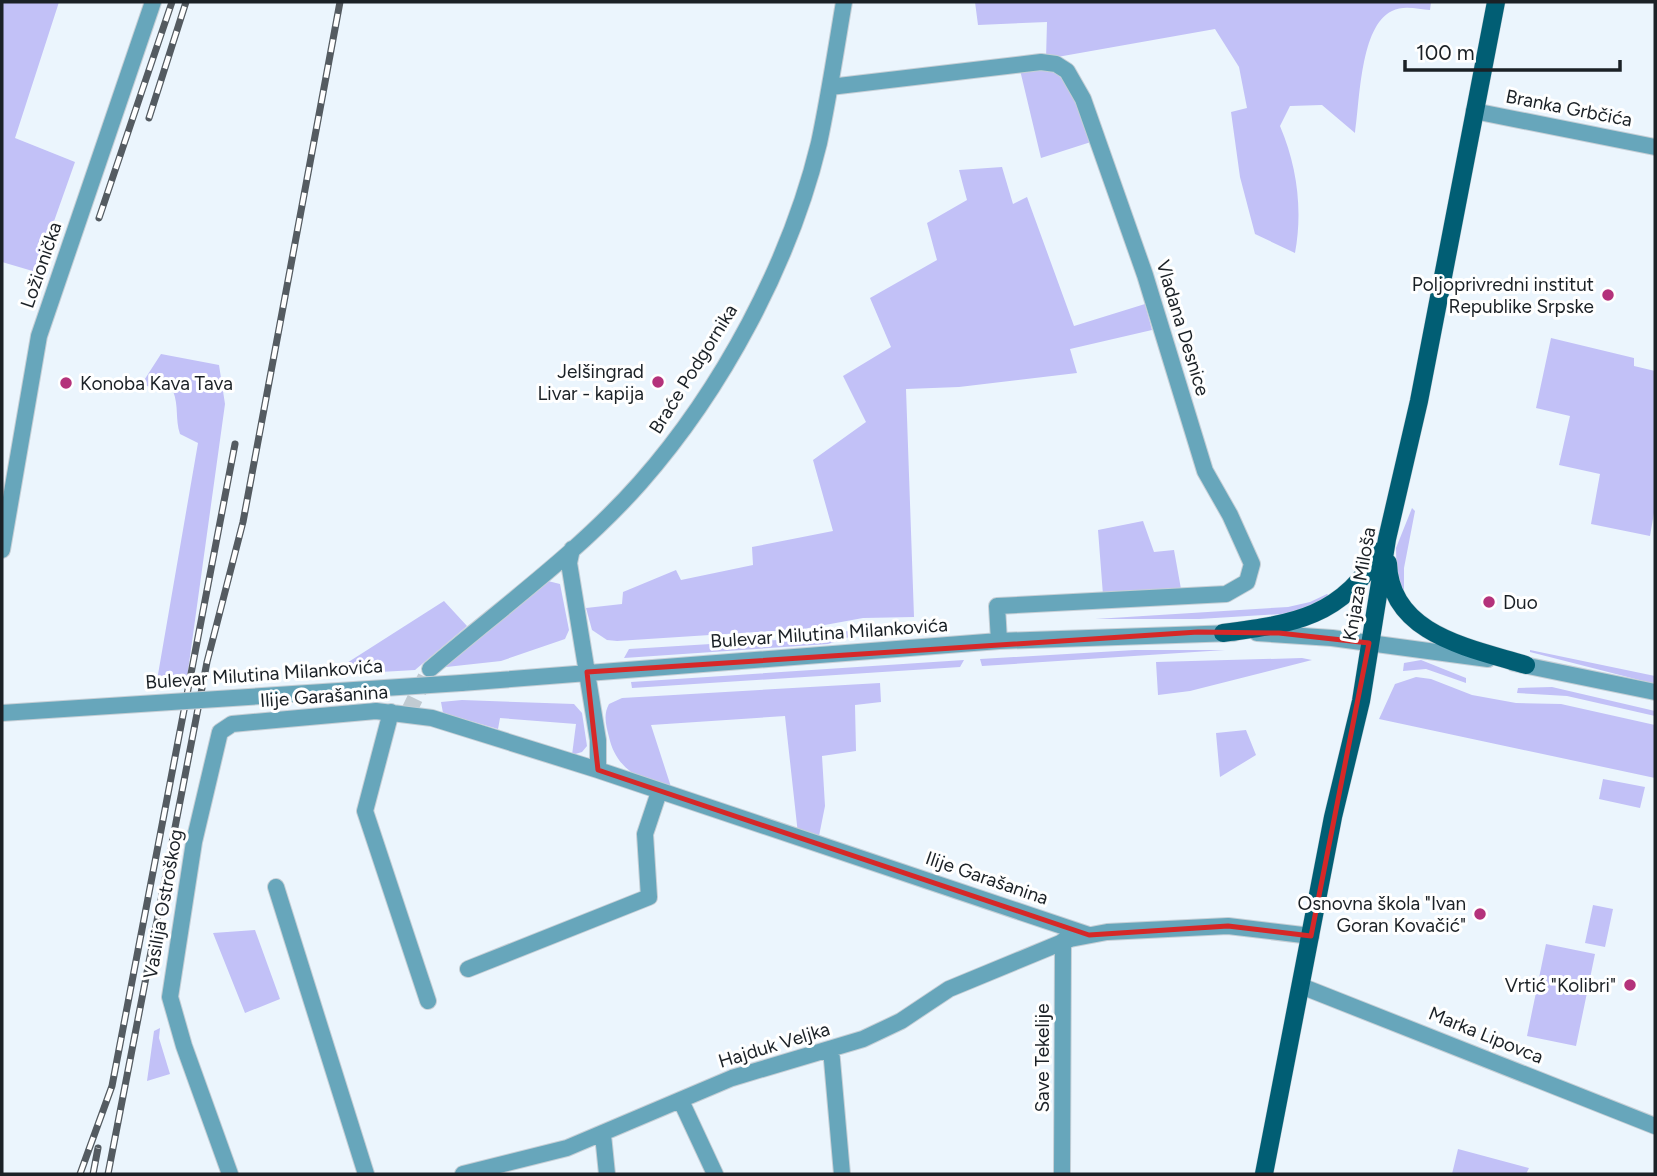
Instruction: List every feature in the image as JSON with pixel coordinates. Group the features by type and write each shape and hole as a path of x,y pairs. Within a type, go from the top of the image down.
{"main road":[{"name":"Knjaza Miloša","path":"1264,1174 1333,817 1361,701 1368,643 1387,539 1419,401 1496,2"},
{"path":"1223,633 1297,622 1327,608 1358,583 1387,539"},
{"path":"1387,539 1388,579 1406,614 1434,634 1526,665"}],"street":[{"name":"Ložionička","path":"2,550 39,336 153,2"},
{"name":"Braće Podgornika","path":"430,669 572,548 639,484 682,432 747,326 779,264 818,145 844,2"},
{"name":"Vladana Desnice","path":"830,87 1041,62 1056,64 1067,71 1083,99 1108,165 1205,471 1230,515 1252,564 1247,582 1226,594 997,606 999,641"},
{"name":"Branka Grbčića","path":"1474,111 1655,147"},
{"path":"572,548 569,563 587,672 598,770"},
{"name":"Bulevar Milutina Milankovića","path":"2,713 461,683 999,641 1223,633 1279,633 1368,643 1526,665 1655,692"},
{"path":"391,712 365,811 428,1001"},
{"name":"Ilije Garašanina","path":"232,724 391,712 432,718 598,770 1088,935 1228,926 1311,936"},
{"name":"Vasilija Ostroškog","path":"230,1174 184,1046 170,997 204,797 218,737 223,728 232,724"},
{"path":"468,969 649,897 645,834 659,792"},
{"path":"276,887 366,1174"},
{"name":"Hajduk Veljka","path":"463,1174 567,1148 749,1072 831,1049 884,1030 949,989 982,973 1063,941 1088,935"},
{"name":"Save Tekelije","path":"1062,1174 1063,941"},
{"name":"Marka Lipovca","path":"1301,986 1655,1126"},
{"path":"831,1049 842,1174"},
{"path":"681,1101 715,1174"},
{"path":"603,1135 607,1174"}],"highlighted area":[{"path":"1198,632 1279,633 1369,643 1311,936 1228,926 1089,935 598,770 587,672"}],"shaded area":[{"path":"2,2 59,2 15,138 75,162 36,272 2,262"},
{"path":"975,2 1431,2 1430,10 1406,8 1392,11 1381,19 1373,32 1363,66 1355,133 1322,105 1290,106 1280,126 1291,157 1297,188 1295,253 1255,234 1240,177 1231,112 1247,108 1239,67 1215,29 1046,59 1047,22 978,25"},
{"path":"1045,69 1063,79 1070,88 1094,141 1041,158 1020,70"},
{"path":"1002,167 1013,204 1027,197 1074,326 1145,304 1152,330 1070,349 1077,373 959,387 906,389 914,617 863,618 803,629 617,641 607,640 592,630 586,608 622,604 623,592 676,570 681,580 753,565 752,547 833,531 813,460 866,422 843,376 891,347 870,298 937,260 927,223 967,200 959,170"},
{"path":"1551,338 1634,358 1634,366 1655,371 1655,507 1650,536 1591,524 1600,474 1559,465 1570,416 1536,408"},
{"path":"161,354 219,365 225,404 186,685 156,686 198,443 180,434 173,391 141,385"},
{"path":"1412,508 1415,511 1404,568 1404,592 1397,590 1396,548"},
{"path":"1143,521 1154,552 1174,550 1181,589 1103,595 1098,530"},
{"path":"548,581 560,584 569,630 565,639 501,661 437,668"},
{"path":"1327,594 1333,599 1297,613 1199,619 1095,619 1288,607 1310,602"},
{"path":"444,601 467,626 415,670 328,675"},
{"path":"855,629 855,635 828,644 624,658 629,649 826,637"},
{"path":"1135,650 1225,650 982,666 980,659"},
{"path":"1530,652 1655,676 1655,684"},
{"path":"1302,658 1312,660 1190,691 1158,695 1156,662"},
{"path":"964,660 960,667 632,688 631,682"},
{"path":"1421,660 1466,678 1466,683 1426,669 1403,671 1404,663"},
{"path":"1416,677 1431,679 1472,695 1516,703 1561,704 1655,725 1655,778 1379,719 1395,684"},
{"path":"880,683 881,702 855,705 856,751 822,756 825,806 818,841 798,834 785,716 651,725 673,793 632,773 618,759 606,724 609,704 622,698"},
{"path":"1552,687 1655,711 1655,716 1567,696 1517,693 1518,688"},
{"path":"462,700 574,704 582,713 587,746 582,752 572,755 576,724 500,718 498,729 443,713 441,702"},
{"path":"1246,730 1256,755 1220,777 1216,733"},
{"path":"1603,779 1645,787 1640,808 1599,799"},
{"path":"1593,905 1613,909 1605,947 1585,943"},
{"path":"255,930 280,999 245,1013 213,933"},
{"path":"1546,944 1595,954 1576,1046 1527,1036"},
{"path":"160,1028 159,1038 170,1074 147,1081 154,1031"},
{"path":"1458,1149 1529,1168 1526,1174 1452,1174"}],"tunnel":[{"path":"408,713 427,674"}],"railway":[{"path":"99,218 172,2"},
{"path":"149,118 186,2"},
{"path":"108,1174 207,662 243,522 340,2"},
{"path":"80,1174 112,1086 235,444"},
{"path":"93,1174 98,1148"}],"place":[{"name":"Poljoprivredni institut Republike Srpske","path":"1608,295"},
{"name":"Jelšingrad Livar - kapija","path":"658,382"},
{"name":"Konoba Kava Tava","path":"66,383"},
{"name":"Duo","path":"1489,602"},
{"name":"Osnovna škola \"Ivan Goran Kovačić\"","path":"1480,914"},
{"name":"Vrtić \"Kolibri\"","path":"1630,985"}]}
